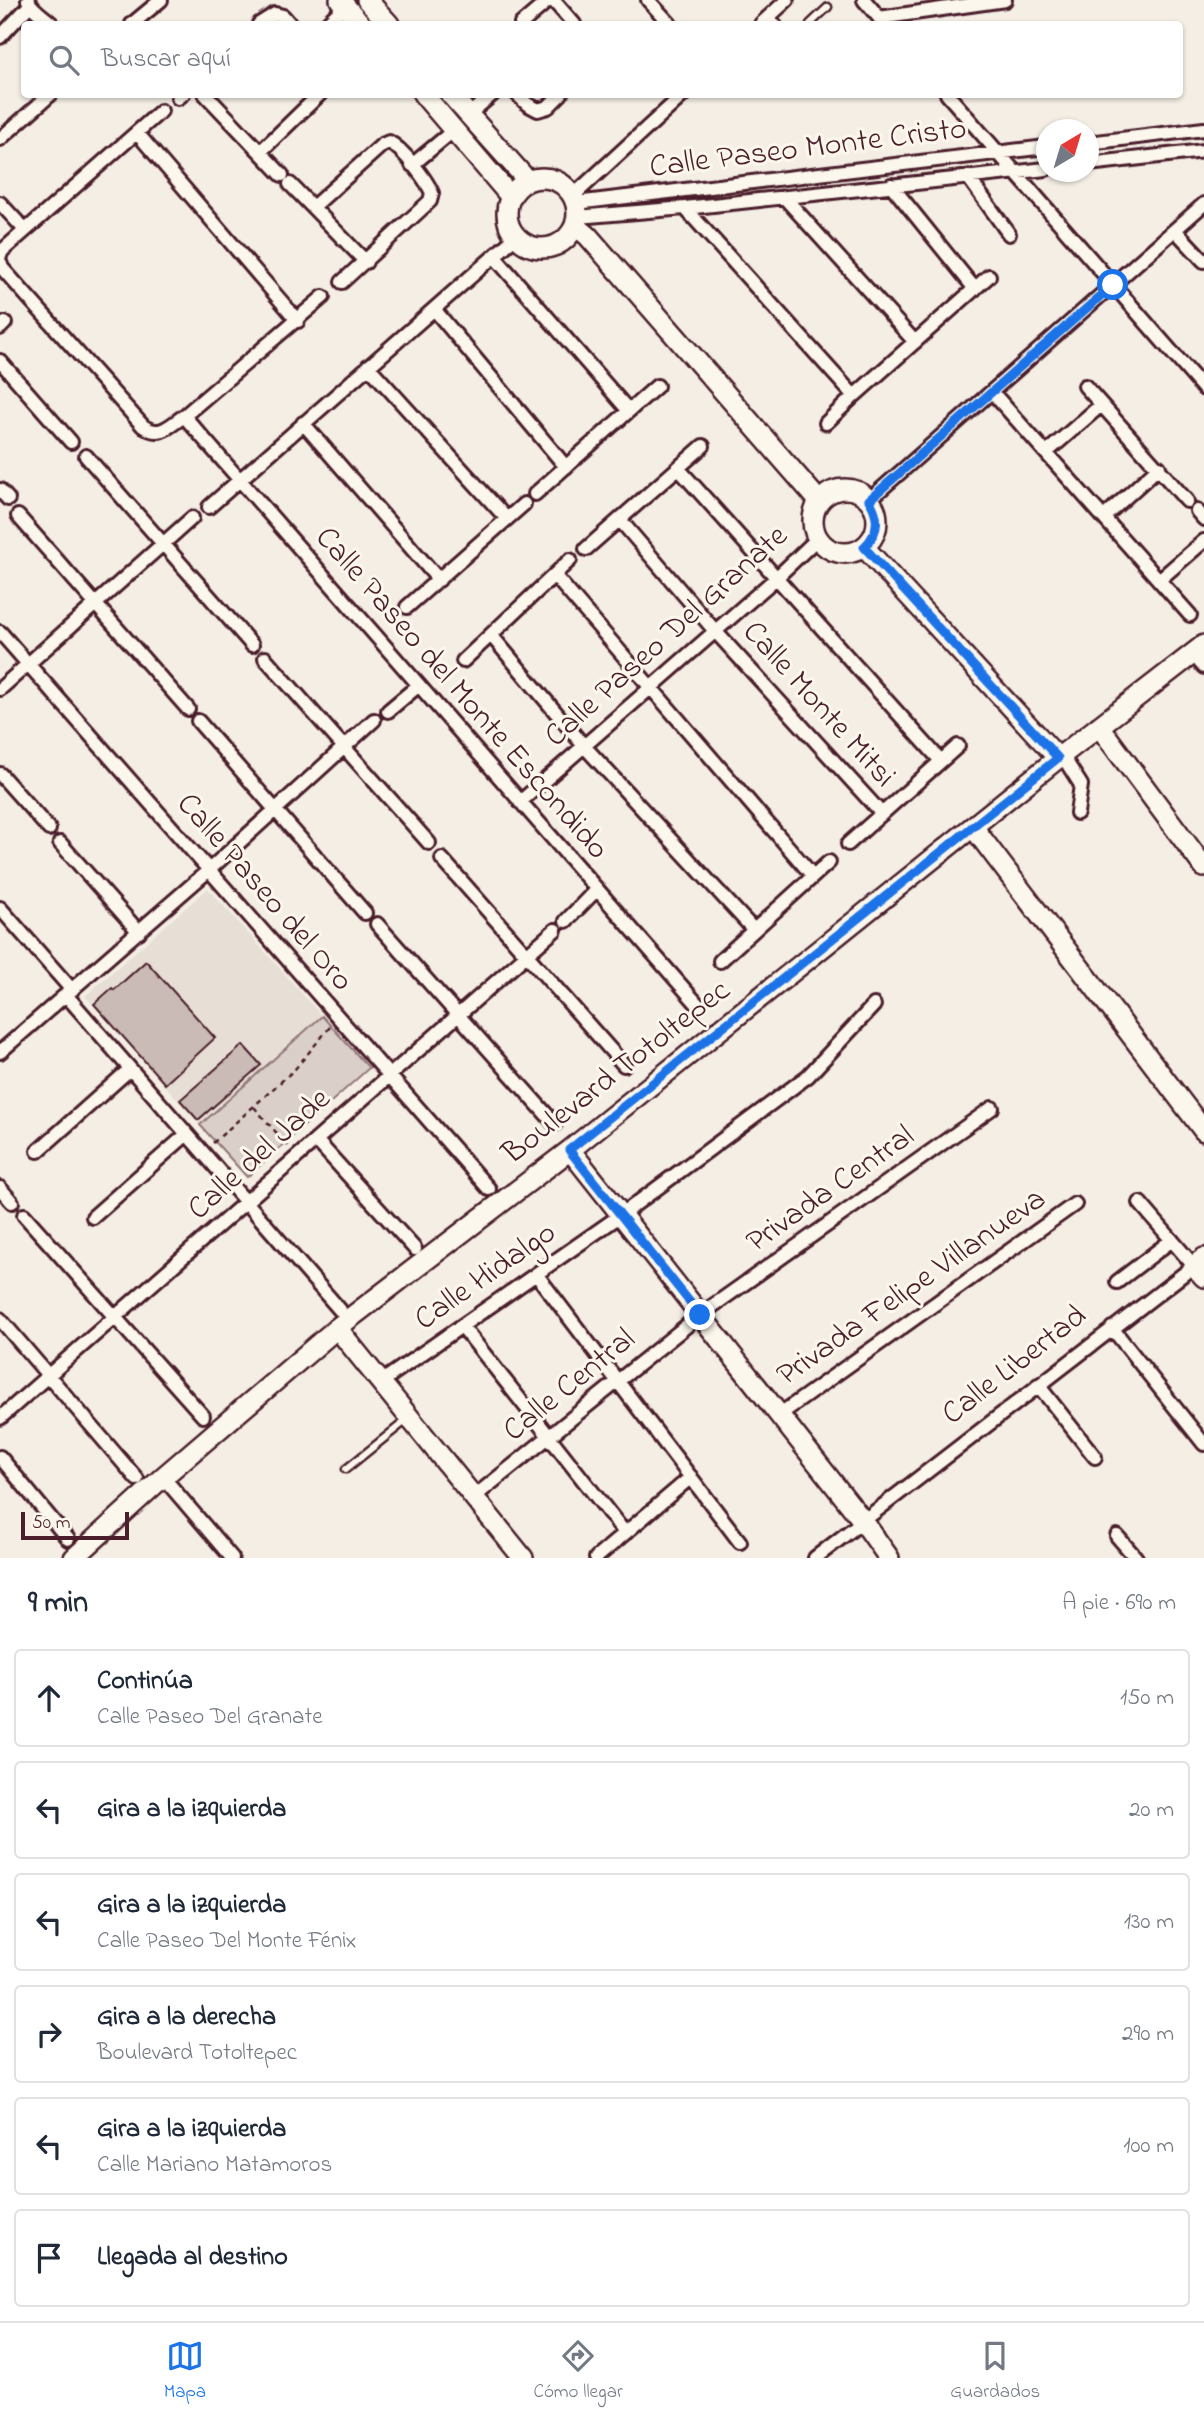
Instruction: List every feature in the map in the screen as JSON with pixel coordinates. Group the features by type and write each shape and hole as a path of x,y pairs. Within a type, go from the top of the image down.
{"main road":[{"path":"367,0 386,21"},
{"path":"342,3 358,21"},
{"path":"426,98 511,197"},
{"path":"453,98 528,181"},
{"path":"576,211 570,235 551,247 529,245 517,236 508,219 511,197 515,190 528,181 538,178 558,181 567,188 588,236 819,501"},
{"path":"844,489 862,493 869,500 875,509 876,530 872,540 864,547 844,553 825,546 818,538 812,519 819,501 826,494 844,489"},
{"path":"864,547 1060,756"},
{"name":"Boulevard Totoltepec","path":"80,1551 339,1319 569,1150 1060,756 1200,655"},
{"path":"1099,726 1204,867"},
{"path":"973,827 1204,1131"},
{"path":"569,1150 863,1521 889,1558"},
{"path":"339,1319 381,1382 523,1558"}],"street":[{"path":"136,21 161,0"},
{"path":"525,21 551,0 571,21"},
{"path":"770,21 787,0"},
{"path":"864,0 882,21 1005,0"},
{"path":"0,37 29,3 49,21"},
{"path":"328,21 342,3"},
{"path":"657,3 668,21"},
{"path":"262,21 275,14 283,16 287,21"},
{"path":"0,139 46,98"},
{"path":"209,98 366,262"},
{"path":"260,152 316,98"},
{"path":"468,115 488,98"},
{"path":"521,98 538,110 548,107 557,98"},
{"path":"576,211 680,98"},
{"path":"950,98 1204,390"},
{"path":"0,256 25,230 161,111"},
{"path":"1099,142 1204,129"},
{"path":"412,165 454,130"},
{"path":"137,133 298,321"},
{"path":"313,207 382,145 389,142 395,145 429,185 432,193 430,201 342,282"},
{"name":"Calle Paseo Monte Cristo","path":"576,211 1036,149"},
{"path":"1099,163 1204,151"},
{"name":"Calle Paseo Monte Cristo","path":"576,211 685,208 1036,170"},
{"path":"968,177 1009,234"},
{"path":"891,185 975,289"},
{"path":"784,197 915,342"},
{"path":"0,203 25,230"},
{"path":"869,500 1204,204"},
{"path":"685,208 854,396"},
{"path":"1175,230 1204,261"},
{"path":"209,507 517,236"},
{"path":"494,256 629,411"},
{"path":"0,262 11,278 151,432 161,432 184,416 323,297"},
{"path":"826,423 989,276"},
{"path":"434,309 566,467"},
{"path":"0,361 71,442"},
{"path":"368,366 507,519"},
{"path":"535,494 657,386"},
{"path":"1085,386 1187,501"},
{"path":"992,392 1190,615"},
{"path":"1047,452 1101,405"},
{"name":"Calle Paseo del Monte Escondido","path":"184,416 699,1006"},
{"path":"303,423 439,580"},
{"path":"586,550 703,446"},
{"path":"86,456 252,645"},
{"path":"1104,516 1159,467"},
{"name":"Calle Monte Mitsi","path":"678,468 941,761"},
{"path":"407,607 524,504"},
{"path":"18,516 94,606 188,709"},
{"path":"0,689 192,518"},
{"name":"Calle Monte Mitsi","path":"620,520 715,631 882,814"},
{"name":"Calle Paseo Del Granate","path":"520,802 775,579 818,538"},
{"path":"1159,580 1204,541"},
{"path":"463,661 570,560"},
{"path":"554,575 813,876"},
{"name":"Calle Paseo del Oro","path":"0,632 489,1189"},
{"path":"491,635 584,746 754,930"},
{"path":"265,658 429,843"},
{"path":"388,710 419,685"},
{"path":"1,1051 209,870 374,720"},
{"path":"198,721 365,913"},
{"path":"848,844 958,746"},
{"path":"1060,756 1081,785 1077,813"},
{"path":"0,774 48,829"},
{"path":"60,842 139,932"},
{"path":"442,859 624,1065"},
{"path":"720,961 829,862"},
{"path":"566,920 597,889"},
{"path":"0,908 130,1069 246,1202 339,1319"},
{"path":"377,924 555,1124"},
{"name":"Calle del Jade","path":"0,1418 555,930"},
{"name":"Calle Hidalgo","path":"381,1382 621,1215 808,1076 874,1005"},
{"path":"37,1151 130,1069"},
{"name":"Privada Central","path":"700,1315 992,1108"},
{"path":"93,1217 187,1134"},
{"path":"316,1140 415,1249"},
{"path":"0,1188 12,1202"},
{"path":"1140,1203 1172,1240 1201,1267"},
{"name":"Privada Felipe Villanueva","path":"779,1415 1075,1204"},
{"path":"24,1215 203,1416"},
{"path":"1117,1282 1172,1240"},
{"name":"Calle Libertad","path":"815,1558 1112,1328 1201,1267"},
{"path":"536,1275 740,1542"},
{"name":"Calle Central","path":"474,1497 700,1315"},
{"path":"0,1319 137,1479"},
{"path":"462,1326 625,1533"},
{"path":"1112,1328 1204,1444"},
{"path":"1038,1385 1095,1457"},
{"path":"0,1458 80,1551"},
{"path":"163,1477 232,1558"},
{"path":"596,1558 691,1477"},
{"path":"1117,1536 1136,1558"}],"lane":[{"path":"813,21 828,7"},
{"path":"346,1469 409,1417"}],"path":[{"path":"203,1153 295,1069 339,1018"},
{"path":"254,1107 297,1157"}],"shaded area":[{"path":"208,888 322,1016 200,1125 85,996"},
{"path":"322,1016 369,1068 247,1177 200,1125"}],"building":[{"path":"146,961 215,1038 165,1084 94,1004"},
{"path":"243,1045 261,1065 198,1120 180,1100"}],"route":[{"path":"700,1315 569,1150 1058,758 864,547 872,540 876,530 875,509 869,500 1113,285"}]}
